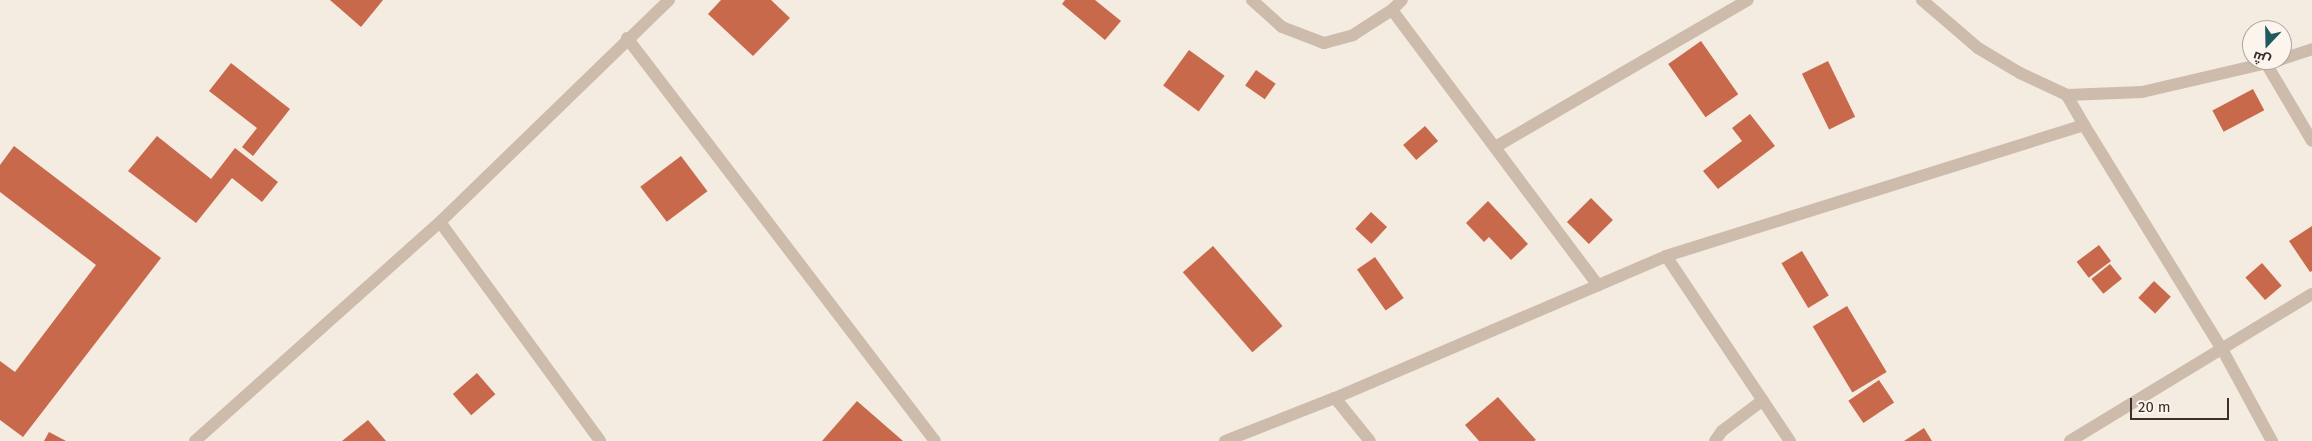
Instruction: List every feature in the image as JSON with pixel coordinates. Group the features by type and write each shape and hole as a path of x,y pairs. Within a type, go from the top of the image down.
{"street":[{"path":"195,441 208,436 440,222 627,38 669,0"},
{"path":"1252,0 1282,27 1324,42 1353,35 1392,10 1402,0"},
{"path":"1497,146 1748,0"},
{"path":"1922,0 1978,48 2020,74 2068,94 2142,92 2244,70"},
{"path":"1392,10 1497,146 1598,285"},
{"path":"627,38 935,441"},
{"path":"2292,56 2312,49"},
{"path":"2270,70 2312,141"},
{"path":"2068,94 2084,126 2222,349 2272,441"},
{"path":"1226,441 1335,398 1666,256 2084,126"},
{"path":"440,222 600,441"},
{"path":"1666,256 1790,441"},
{"path":"2070,441 2312,294"},
{"path":"1335,398 1370,441"},
{"path":"1715,441 1722,431 1763,400"}],"building":[{"path":"330,0 383,0 361,27"},
{"path":"721,0 771,0 790,18 753,56 708,14"},
{"path":"1065,0 1095,0 1121,21 1105,40 1062,4"},
{"path":"1701,41 1738,94 1706,117 1668,64"},
{"path":"1189,50 1225,76 1199,111 1163,86"},
{"path":"1828,61 1855,117 1829,129 1802,74"},
{"path":"231,63 290,109 253,156 242,147 257,128 209,91"},
{"path":"1256,70 1276,84 1265,99 1245,86"},
{"path":"2253,89 2264,110 2224,132 2212,111"},
{"path":"1750,114 1775,146 1718,189 1703,171 1742,141 1732,128"},
{"path":"1425,126 1438,141 1416,160 1403,145"},
{"path":"157,136 211,179 235,148 278,182 262,202 232,178 196,223 128,171"},
{"path":"14,146 161,258 23,437 0,420 0,361 15,372 96,265 0,192 0,165"},
{"path":"681,156 707,191 667,222 640,187"},
{"path":"1591,198 1613,220 1589,244 1567,222"},
{"path":"1488,201 1528,244 1511,260 1489,237 1484,242 1466,223"},
{"path":"1371,212 1387,227 1371,244 1355,229"},
{"path":"2312,226 2312,271 2310,272 2289,241"},
{"path":"2099,245 2111,261 2089,278 2077,262"},
{"path":"1213,246 1283,326 1252,352 1183,272"},
{"path":"1802,251 1829,296 1808,308 1781,263"},
{"path":"1375,257 1404,298 1386,311 1357,270"},
{"path":"2262,263 2282,286 2265,300 2245,277"},
{"path":"2110,264 2122,279 2103,294 2091,279"},
{"path":"2154,281 2171,297 2155,314 2138,298"},
{"path":"1847,306 1887,372 1852,393 1813,327"},
{"path":"477,373 495,394 471,415 453,394"},
{"path":"1879,380 1894,402 1863,423 1848,401"},
{"path":"1498,397 1536,440 1479,441 1465,425"},
{"path":"857,401 903,441 822,441"},
{"path":"368,420 386,441 342,441"},
{"path":"1924,428 1932,441 1904,441"},
{"path":"49,432 66,441 44,441"}]}
